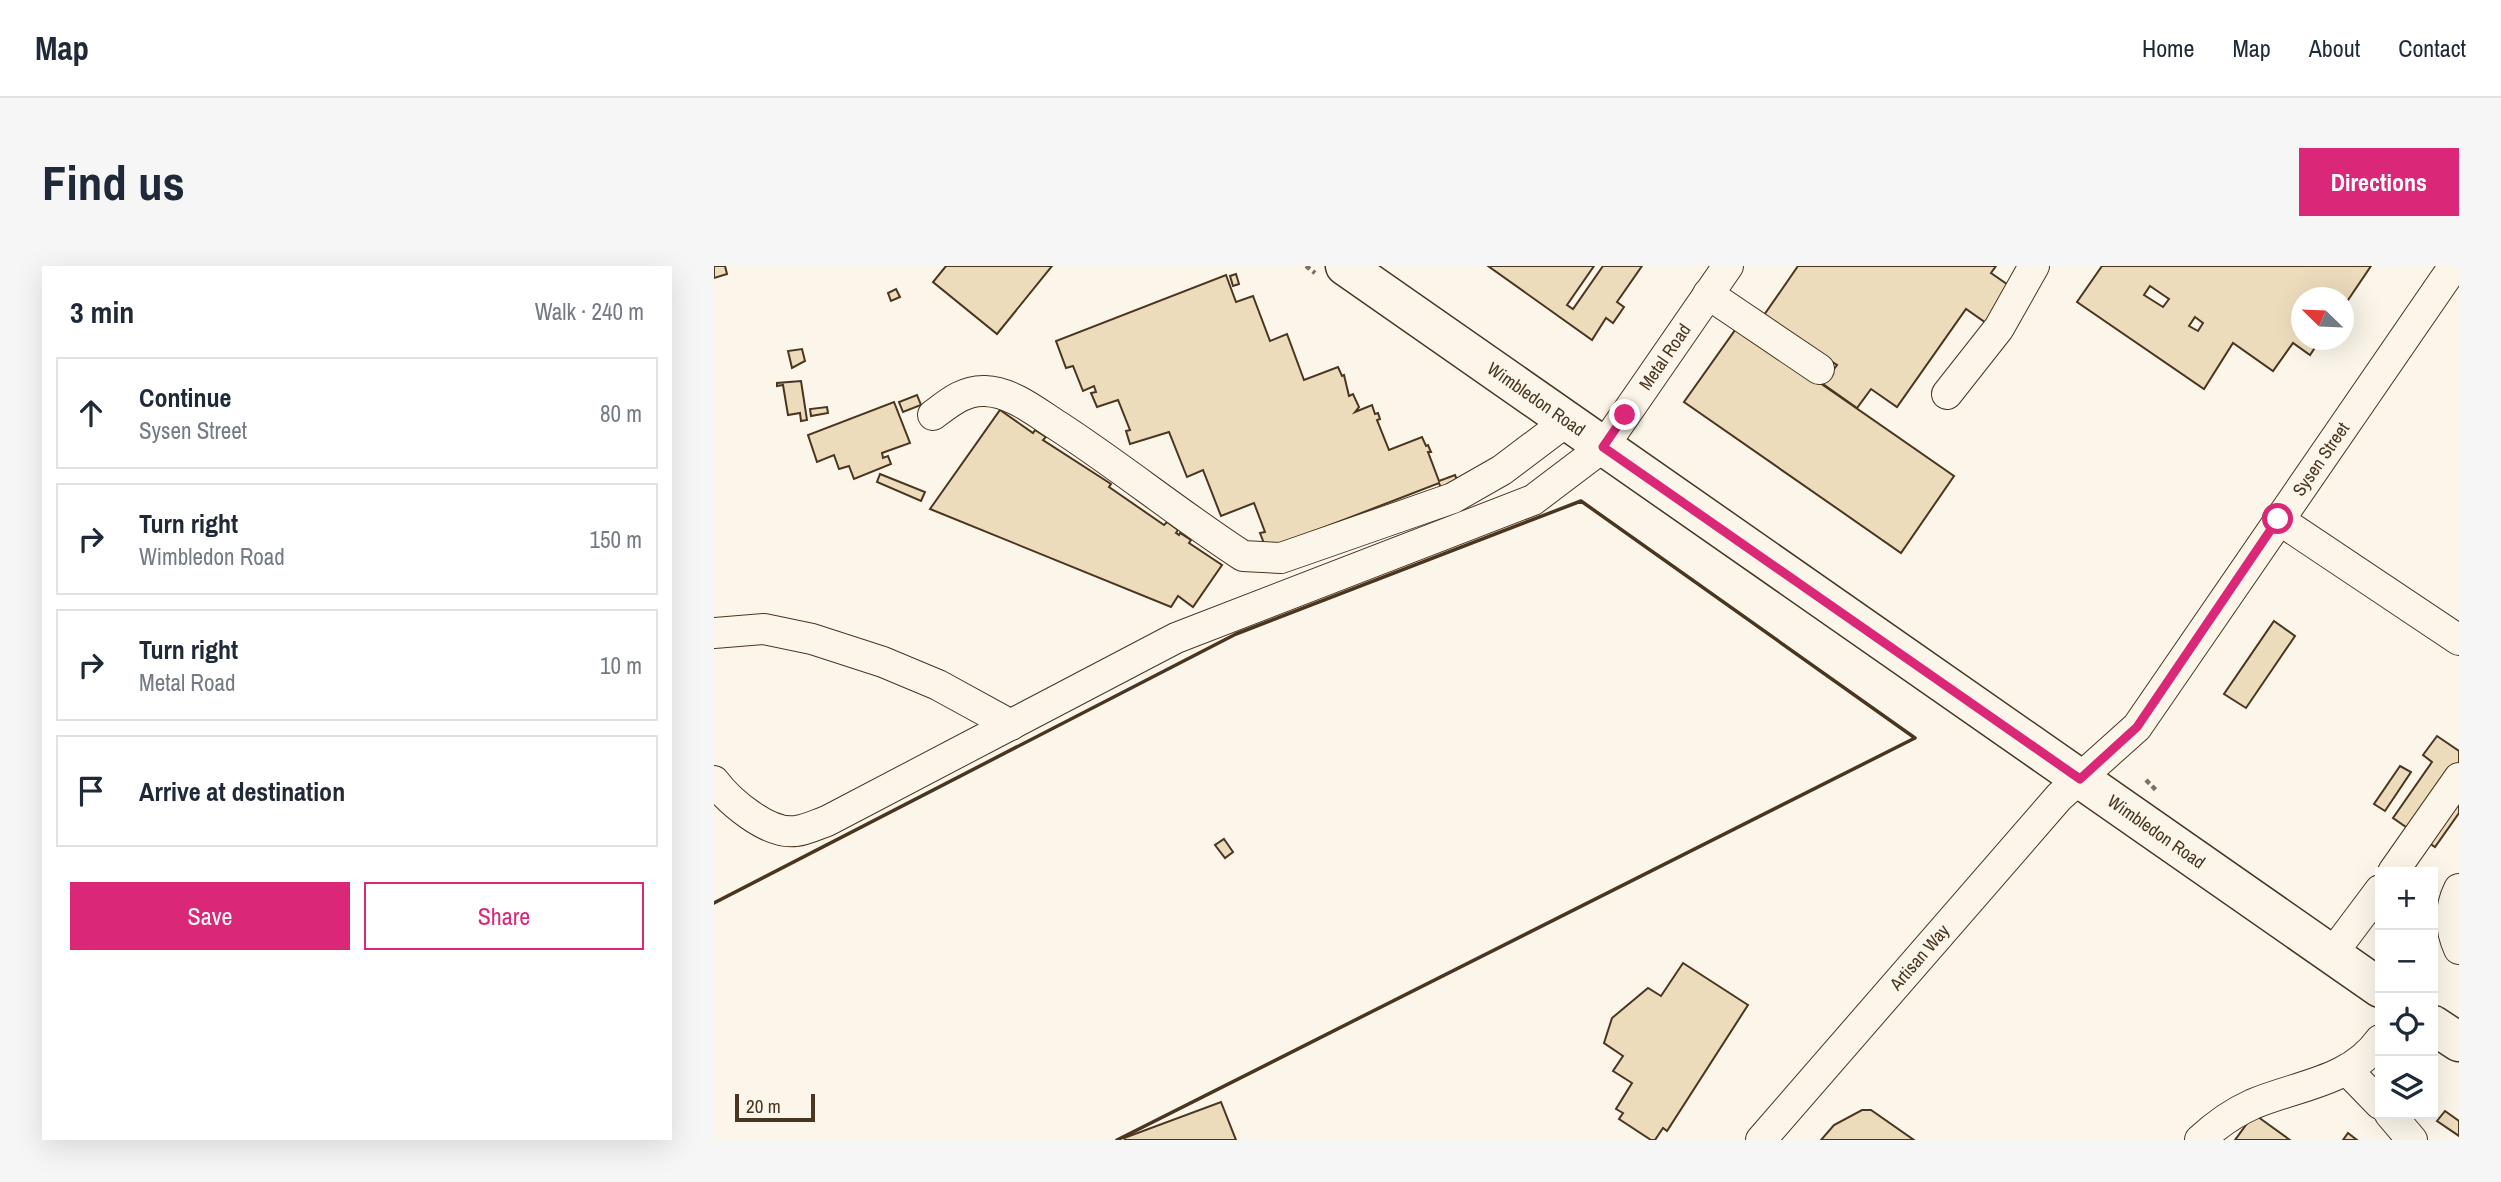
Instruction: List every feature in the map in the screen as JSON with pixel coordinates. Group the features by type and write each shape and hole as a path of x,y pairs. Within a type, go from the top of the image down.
{"main road":[{"name":"Wimbledon Road","path":"1345,266 2375,984"},
{"path":"2438,1028 2459,1042"}],"street":[{"name":"Metal Road","path":"714,781 765,823 796,832 827,821 1176,638 1533,500 1603,447 1728,266"},
{"path":"1947,394 1999,328 2034,266"},
{"name":"Sysen Street","path":"2080,779 2137,727 2454,266"},
{"path":"1708,294 1819,369"},
{"path":"933,415 956,398 972,392 1002,394 1022,403 1113,461 1243,556 1262,559 1281,558 1453,498 1502,470 1567,421"},
{"path":"2278,519 2459,640"},
{"path":"714,633 764,629 812,639 883,662 927,680 1011,725"},
{"path":"2397,867 2459,778"},
{"name":"Artisan Way","path":"1761,1140 2059,797 2080,779"},
{"path":"2459,889 2454,899 2451,918 2459,949"},
{"path":"2332,954 2375,897"},
{"path":"2200,1140 2217,1124 2254,1104 2347,1070 2375,1048"},
{"path":"2347,1070 2375,1099"},
{"path":"2394,1119 2412,1140"}],"building":[{"path":"714,266 725,266 727,274 714,278"},
{"path":"946,266 1052,266 997,334 933,282"},
{"path":"1488,266 1594,266 1567,305 1573,309 1603,266 1642,266 1617,302 1624,307 1613,323 1606,318 1592,340"},
{"path":"1798,266 1996,266 1991,273 2014,289 1989,325 1966,309 1897,407 1871,389 1857,408 1823,384 1837,365 1762,318"},
{"path":"2102,266 2371,266 2354,291 2354,287 2291,287 2291,346 2273,371 2233,343 2204,389 2077,302","holes":["2150,286 2169,299 2163,307 2144,295","2195,317 2203,323 2198,331 2189,326"]},
{"path":"1236,274 1239,284 1233,286 1230,276"},
{"path":"1226,275 1236,302 1253,296 1270,341 1287,334 1304,380 1338,367 1342,376 1344,375 1349,396 1353,394 1359,407 1355,412 1372,405 1375,414 1378,413 1380,419 1377,420 1389,450 1422,437 1431,452 1428,452 1439,481 1455,475 1460,487 1443,494 1439,483 1271,548 1265,546 1260,533 1265,532 1254,503 1221,516 1203,470 1187,477 1169,432 1130,444 1126,431 1130,430 1118,400 1097,407 1091,393 1096,392 1094,386 1083,391 1073,366 1066,368 1056,341"},
{"path":"896,289 900,297 891,301 888,293"},
{"path":"1738,326 1954,476 1901,553 1684,402"},
{"path":"802,349 805,361 792,368 788,351"},
{"path":"801,381 807,420 801,421 800,413 788,415 783,385 777,386 777,383"},
{"path":"917,395 921,405 903,412 899,402"},
{"path":"894,402 910,443 882,453 883,458 888,456 891,464 854,479 849,466 839,469 834,455 817,462 808,435"},
{"path":"827,407 828,413 811,416 810,409"},
{"path":"1000,410 1033,433 1035,430 1046,437 1043,440 1111,484 1109,487 1164,525 1167,522 1178,530 1176,533 1191,540 1189,543 1222,565 1193,607 1178,596 1171,607 930,509"},
{"path":"880,474 925,492 921,501 877,482"},
{"path":"2274,621 2295,636 2246,708 2224,694"},
{"path":"2437,736 2459,751 2459,813 2435,847 2393,818 2432,762 2423,755"},
{"path":"2400,766 2411,772 2385,811 2374,804"},
{"path":"1224,839 1233,852 1225,858 1215,845"},
{"path":"1683,963 1748,1005 1667,1131 1663,1128 1655,1140 1651,1140 1619,1119 1623,1113 1616,1109 1632,1083 1613,1071 1623,1056 1604,1043 1612,1018 1648,988 1661,996"},
{"path":"1221,1102 1236,1140 1124,1138"},
{"path":"1862,1110 1871,1110 1914,1140 1821,1140 1834,1125"},
{"path":"2445,1111 2459,1121 2459,1136 2437,1121"},
{"path":"2254,1114 2290,1140 2235,1140"},
{"path":"2348,1133 2357,1140 2343,1140"}],"wall":[{"path":"714,903 1236,634 1581,501 1915,738 1117,1140"}],"route":[{"path":"1625,415 1603,447 2080,779 2137,727 2278,519"}]}
